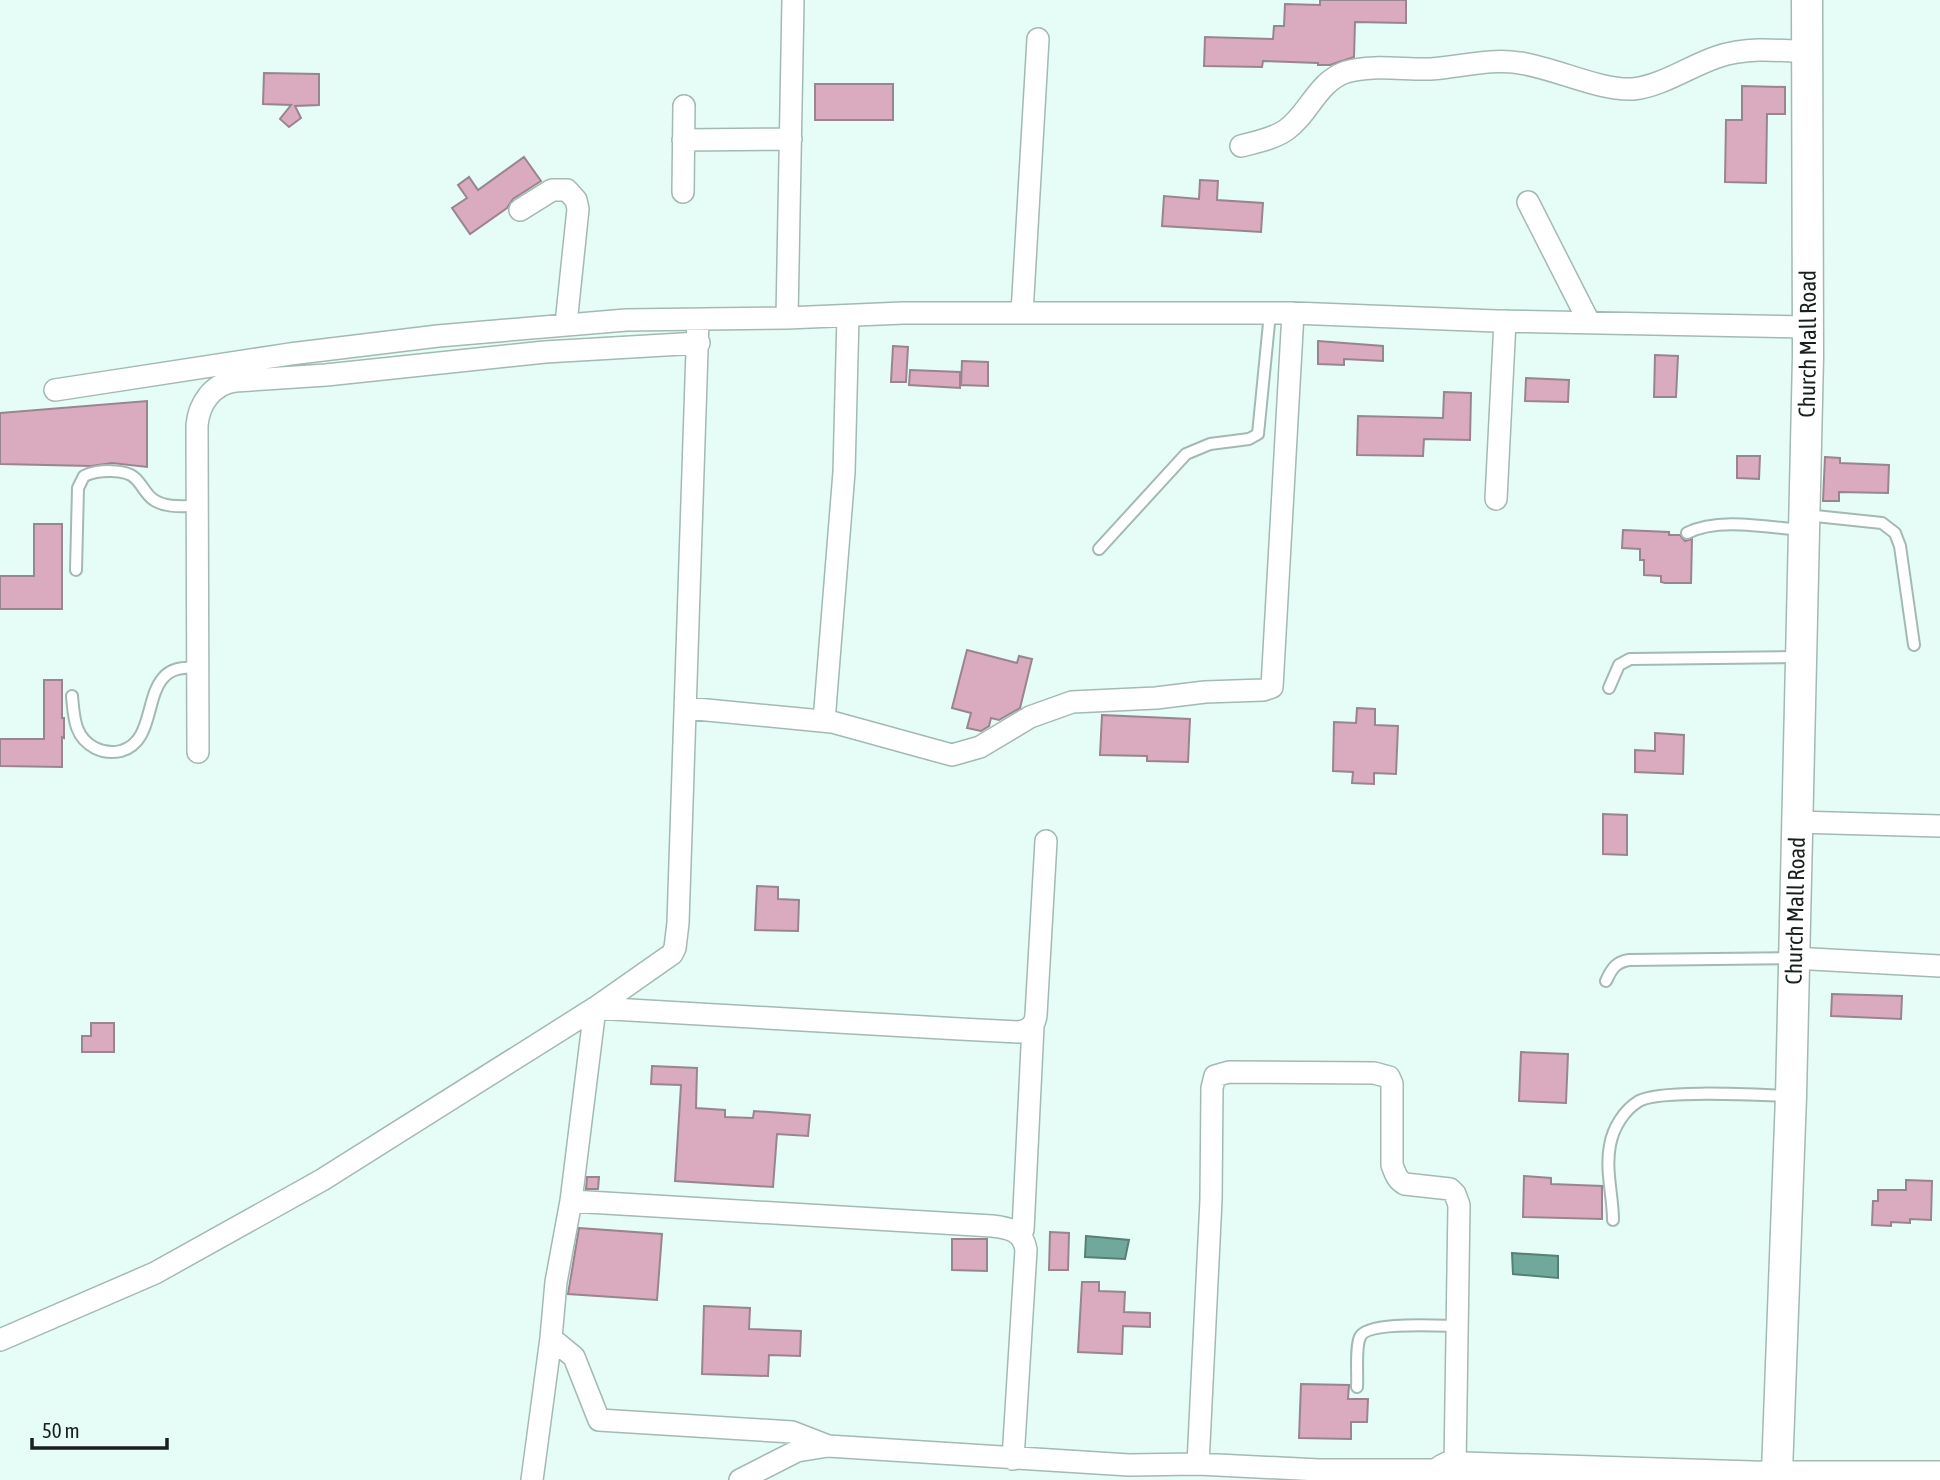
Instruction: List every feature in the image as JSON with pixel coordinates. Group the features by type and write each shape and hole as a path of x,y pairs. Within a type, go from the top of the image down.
{"street":[{"path":"787,318 793,0"},
{"name":"Church Mall Road","path":"1771,1476 1791,1096 1808,357 1807,0"},
{"path":"1022,313 1038,38"},
{"path":"1241,146 1272,137 1285,130 1323,86 1347,72 1363,69 1433,69 1504,61 1552,69 1576,78 1631,89 1647,86 1718,56 1739,51 1807,52"},
{"path":"683,192 684,106"},
{"path":"683,140 791,139"},
{"path":"520,210 552,190 567,190 576,200 578,209 566,324"},
{"path":"1528,202 1589,322"},
{"path":"55,390 290,354 438,336 625,320 903,313 1293,313 1505,321 1807,327"},
{"path":"686,708 824,721 952,755 980,747 1030,717 1072,702 1263,690 1272,687 1293,313"},
{"path":"824,721 844,472 848,316"},
{"path":"0,1340 155,1273 322,1180 595,1008 667,959 676,948 698,320"},
{"path":"1496,499 1505,321"},
{"path":"198,752 198,414 208,397 222,385 230,382 350,373 558,350 699,343"},
{"path":"1796,822 1940,826"},
{"path":"1023,1230 1032,1026 1036,1015 1046,841"},
{"path":"1793,958 1940,966"},
{"path":"595,1008 1019,1032 1032,1026"},
{"path":"532,1480 556,1282 571,1201 595,1008"},
{"path":"1198,1464 1211,1199 1212,1088 1215,1076 1220,1073 1374,1073 1390,1077 1392,1084 1392,1165 1396,1174 1405,1184 1450,1189 1458,1199 1457,1326 1444,1472"},
{"path":"571,1201 992,1226 1016,1232 1022,1237 1026,1250 1013,1459"},
{"path":"551,1338 574,1357 599,1420 792,1432 828,1446"},
{"path":"740,1480 797,1451 828,1446 1013,1459 1129,1473 1198,1464 1319,1470 1771,1476 1940,1472"}],"lane":[{"path":"1099,549 1186,454 1210,444 1249,439 1258,434 1269,313"},
{"path":"76,570 78,488 84,476 93,473 129,474 149,496 160,503 197,506"},
{"path":"1687,533 1710,524 1882,523 1895,533 1900,546 1913,645"},
{"path":"1609,688 1616,669 1630,659 1800,657"},
{"path":"72,696 74,721 82,739 97,750 126,750 139,737 156,688 165,675 175,669 198,667"},
{"path":"1606,981 1614,966 1629,960 1793,958"},
{"path":"1613,1220 1610,1145 1619,1121 1638,1102 1659,1095 1791,1096"},
{"path":"1357,1387 1358,1342 1364,1331 1384,1327 1457,1326"}],"shaded area":[{"path":"1086,1236 1129,1240 1125,1259 1085,1257"},
{"path":"1512,1253 1558,1256 1558,1278 1513,1274"}],"building":[{"path":"1320,0 1406,0 1406,23 1355,22 1354,57 1330,65 1263,61 1262,67 1204,66 1205,37 1273,39 1274,26 1284,26 1285,4 1320,5"},
{"path":"264,73 319,74 319,105 295,106 301,118 289,127 280,119 291,105 263,104"},
{"path":"815,84 893,84 893,120 815,120"},
{"path":"1742,86 1785,87 1785,114 1767,114 1766,183 1725,182 1726,120 1742,120"},
{"path":"524,157 541,181 513,199 507,208 470,234 452,208 467,198 458,185 469,177 478,190"},
{"path":"1200,180 1218,181 1217,200 1263,203 1261,232 1162,226 1164,196 1199,199"},
{"path":"1318,341 1383,346 1383,361 1344,359 1344,365 1318,364"},
{"path":"893,346 908,347 906,382 891,382"},
{"path":"1655,355 1678,356 1676,397 1654,397"},
{"path":"962,361 988,362 988,386 961,385"},
{"path":"910,370 960,372 960,388 909,385"},
{"path":"1526,378 1569,380 1568,402 1525,401"},
{"path":"1444,392 1471,393 1470,440 1424,439 1423,456 1357,455 1358,416 1443,418"},
{"path":"147,401 147,467 112,463 91,466 0,464 0,413"},
{"path":"1737,456 1760,456 1759,479 1737,478"},
{"path":"1825,457 1840,458 1840,463 1889,465 1888,493 1839,492 1839,501 1823,501"},
{"path":"34,524 62,524 62,609 0,609 0,576 34,576"},
{"path":"1623,530 1669,532 1669,535 1680,535 1685,541 1692,539 1691,583 1665,583 1661,582 1661,576 1644,575 1644,560 1640,560 1640,549 1622,548"},
{"path":"967,650 1017,663 1019,656 1032,659 1020,708 999,720 991,718 989,726 981,731 967,728 971,713 952,708"},
{"path":"44,680 62,680 62,767 0,766 0,739 44,739"},
{"path":"1357,708 1375,709 1375,725 1398,726 1396,774 1374,773 1374,784 1352,783 1353,772 1333,771 1334,722 1356,723"},
{"path":"1102,715 1190,719 1188,762 1147,761 1147,756 1100,755"},
{"path":"1655,733 1684,735 1683,774 1635,772 1635,750 1655,751"},
{"path":"1603,814 1627,815 1627,855 1603,854"},
{"path":"757,886 778,887 778,899 799,900 798,931 755,930"},
{"path":"1832,994 1902,996 1901,1019 1831,1016"},
{"path":"91,1023 114,1023 114,1052 82,1052 82,1036 91,1036"},
{"path":"1521,1052 1568,1054 1566,1103 1519,1101"},
{"path":"652,1066 697,1068 696,1108 725,1110 725,1117 753,1118 754,1111 810,1115 808,1136 777,1134 773,1187 675,1181 681,1085 651,1084"},
{"path":"1524,1176 1551,1178 1551,1184 1602,1186 1602,1219 1523,1217"},
{"path":"587,1177 599,1177 598,1189 586,1189"},
{"path":"1906,1180 1932,1181 1931,1220 1910,1219 1910,1223 1891,1222 1891,1226 1872,1225 1873,1201 1878,1201 1878,1190 1906,1190"},
{"path":"579,1228 662,1234 657,1300 568,1294"},
{"path":"1050,1232 1069,1233 1068,1270 1049,1270"},
{"path":"952,1239 987,1239 987,1271 952,1270"},
{"path":"1082,1282 1099,1282 1099,1291 1125,1292 1124,1312 1150,1313 1150,1327 1123,1326 1122,1354 1078,1352"},
{"path":"704,1306 750,1308 749,1329 801,1331 800,1356 769,1355 768,1376 702,1374"},
{"path":"1301,1384 1349,1385 1348,1399 1368,1399 1367,1422 1351,1422 1351,1439 1299,1438"}]}
